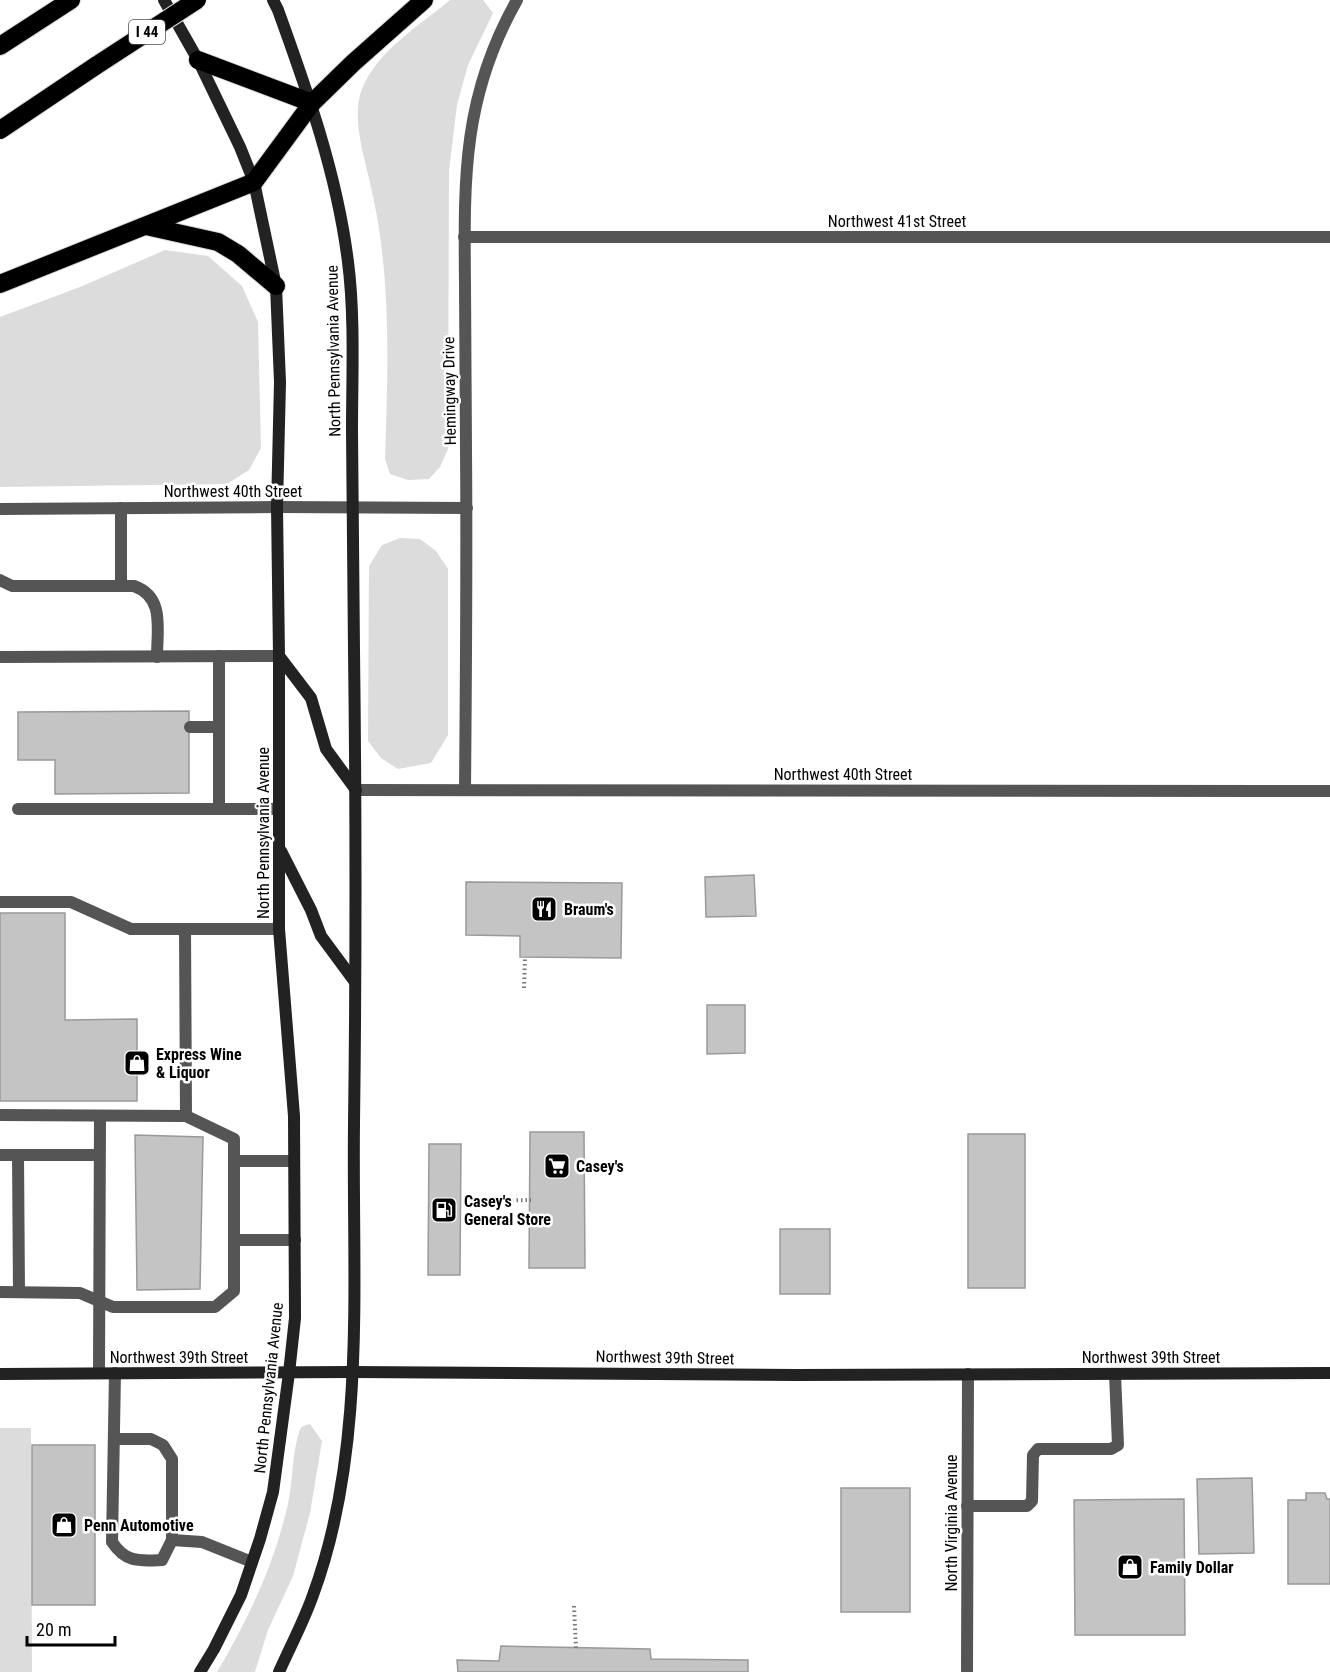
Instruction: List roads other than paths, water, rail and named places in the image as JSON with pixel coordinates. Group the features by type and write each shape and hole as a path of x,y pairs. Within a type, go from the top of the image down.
{"highway":[{"name":"I 44","path":"0,130 197,0"},
{"path":"0,284 254,182 312,103 424,0"},
{"path":"0,46 66,4"},
{"path":"198,60 312,103"},
{"path":"146,226 218,242 238,254 276,285"}],"main road":[{"name":"North Pennsylvania Avenue","path":"164,0 198,60 240,147 254,182 276,285 280,382 277,507 279,929 294,1116 295,1318 290,1373 273,1492 241,1595 200,1672"},
{"name":"North Pennsylvania Avenue","path":"273,0 312,103 336,190 349,267 356,790 352,1372 349,1434 343,1478 329,1542 313,1595 279,1672"},
{"path":"279,656 310,698 326,748 356,790"},
{"path":"279,847 311,910 321,936 355,982"},
{"name":"Northwest 39th Street","path":"0,1374 352,1372 796,1375 1330,1374"}],"street":[{"name":"Hemingway Drive","path":"465,790 467,508 465,189 471,122 487,64 517,0"},
{"name":"Northwest 41st Street","path":"464,237 1330,237"},
{"path":"121,508 121,586"},
{"name":"Northwest 40th Street","path":"0,509 467,508"},
{"path":"0,580 12,586 134,586 145,590 154,600 156,610 157,657"},
{"path":"0,592 12,586"},
{"path":"219,656 219,809"},
{"path":"0,657 279,656"},
{"path":"190,727 219,727"},
{"name":"Northwest 40th Street","path":"356,790 1330,791"},
{"path":"18,809 279,809"},
{"path":"0,902 70,902 131,929 279,929"},
{"path":"185,929 186,1116"},
{"path":"0,1115 186,1116 234,1138 234,1291 215,1307 114,1307 80,1293 0,1292"},
{"path":"99,1373 100,1116"},
{"path":"0,1155 99,1155"},
{"path":"18,1155 19,1292"},
{"path":"234,1161 294,1161"},
{"path":"234,1240 295,1240"},
{"path":"115,1439 151,1439 163,1445 172,1459 172,1540 162,1560 137,1561 119,1553 112,1542 116,1373"},
{"name":"North Virginia Avenue","path":"967,1672 968,1374"},
{"path":"967,1506 1027,1506 1032,1501 1034,1455 1038,1449 1111,1449 1118,1445 1115,1374"},
{"path":"172,1540 202,1542 252,1562"}],"place":[{"name":"Braum's","path":"544,909"},
{"name":"Express Wine & Liquor","path":"137,1063"},
{"name":"Casey's","path":"557,1166"},
{"name":"Casey's General Store","path":"444,1210"},
{"name":"Penn Automotive","path":"64,1525"},
{"name":"Family Dollar","path":"1130,1567"}]}
